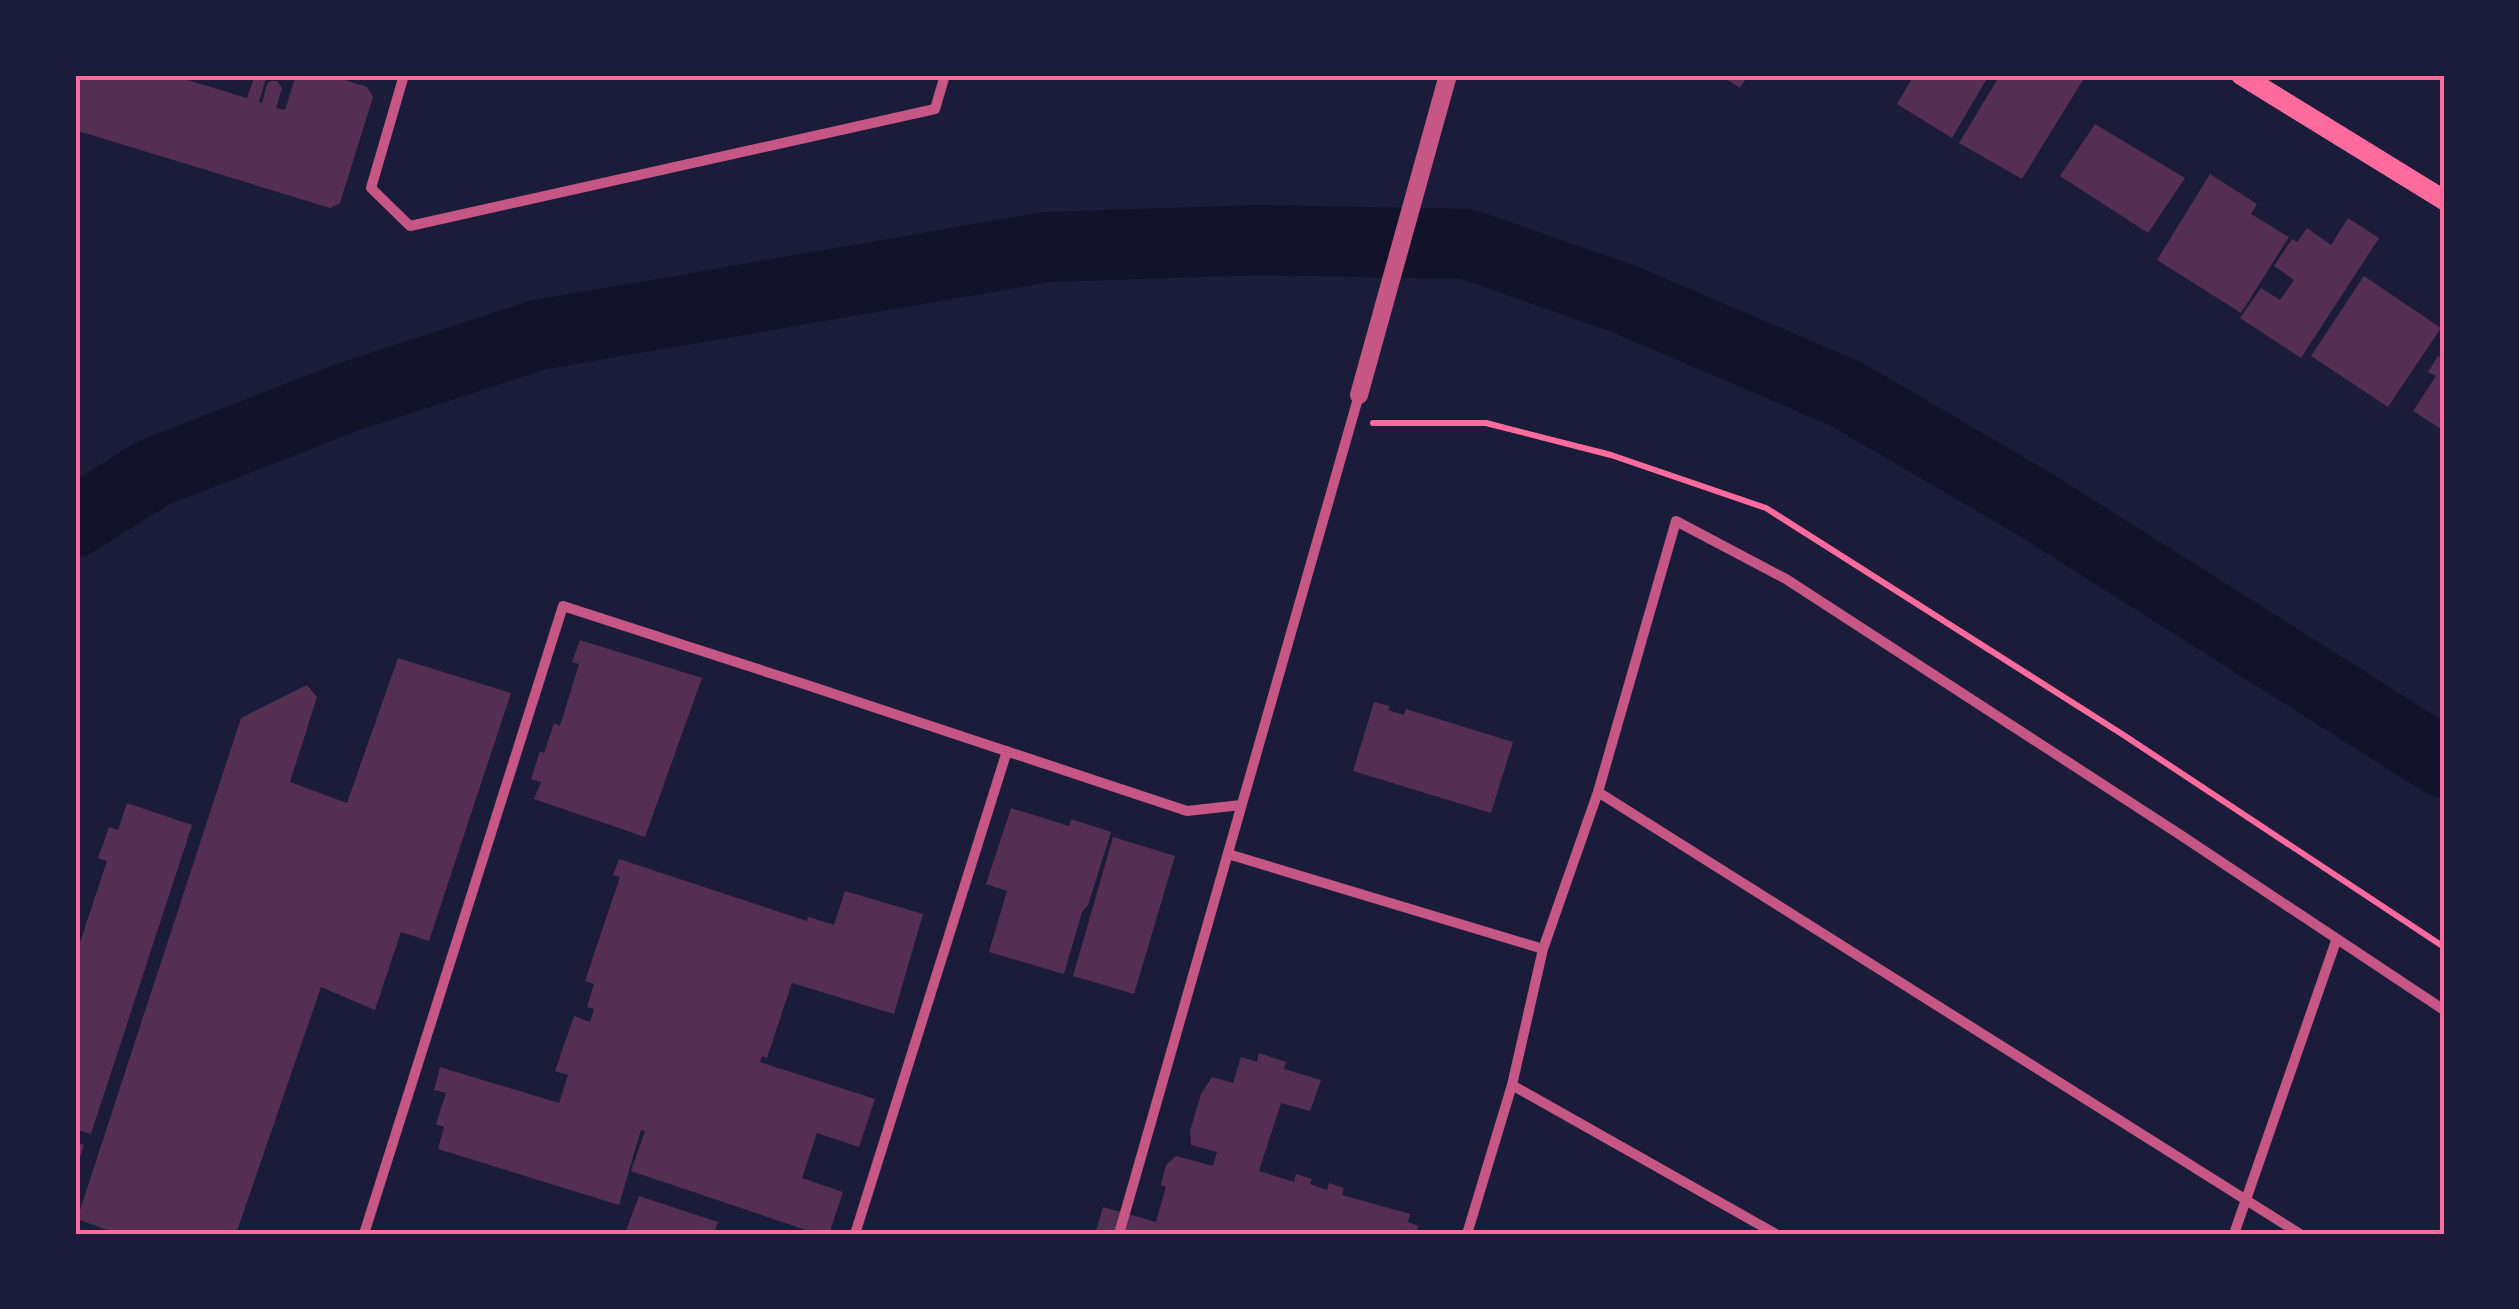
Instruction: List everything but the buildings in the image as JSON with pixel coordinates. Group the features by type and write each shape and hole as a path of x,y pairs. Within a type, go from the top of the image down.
{"main road":[{"path":"2241,75 2444,200"}],"street":[{"path":"404,75 371,188 410,226 935,109 945,75"},
{"path":"1119,1234 1448,75"},
{"path":"1467,1234 1512,1085 1543,949 1598,792 1676,521 1802,589 2444,1010"},
{"path":"364,1234 562,606 1187,811 1242,806"},
{"path":"855,1234 1007,751"},
{"path":"1598,792 2300,1234"},
{"path":"1228,854 1543,949"},
{"path":"2234,1234 2336,940"},
{"path":"1512,1085 1776,1234"}],"waterway":[{"path":"75,522 153,473 348,397 538,335 1047,247 1260,240 1467,244 1624,299 1846,394 2036,505 2444,763"}]}
